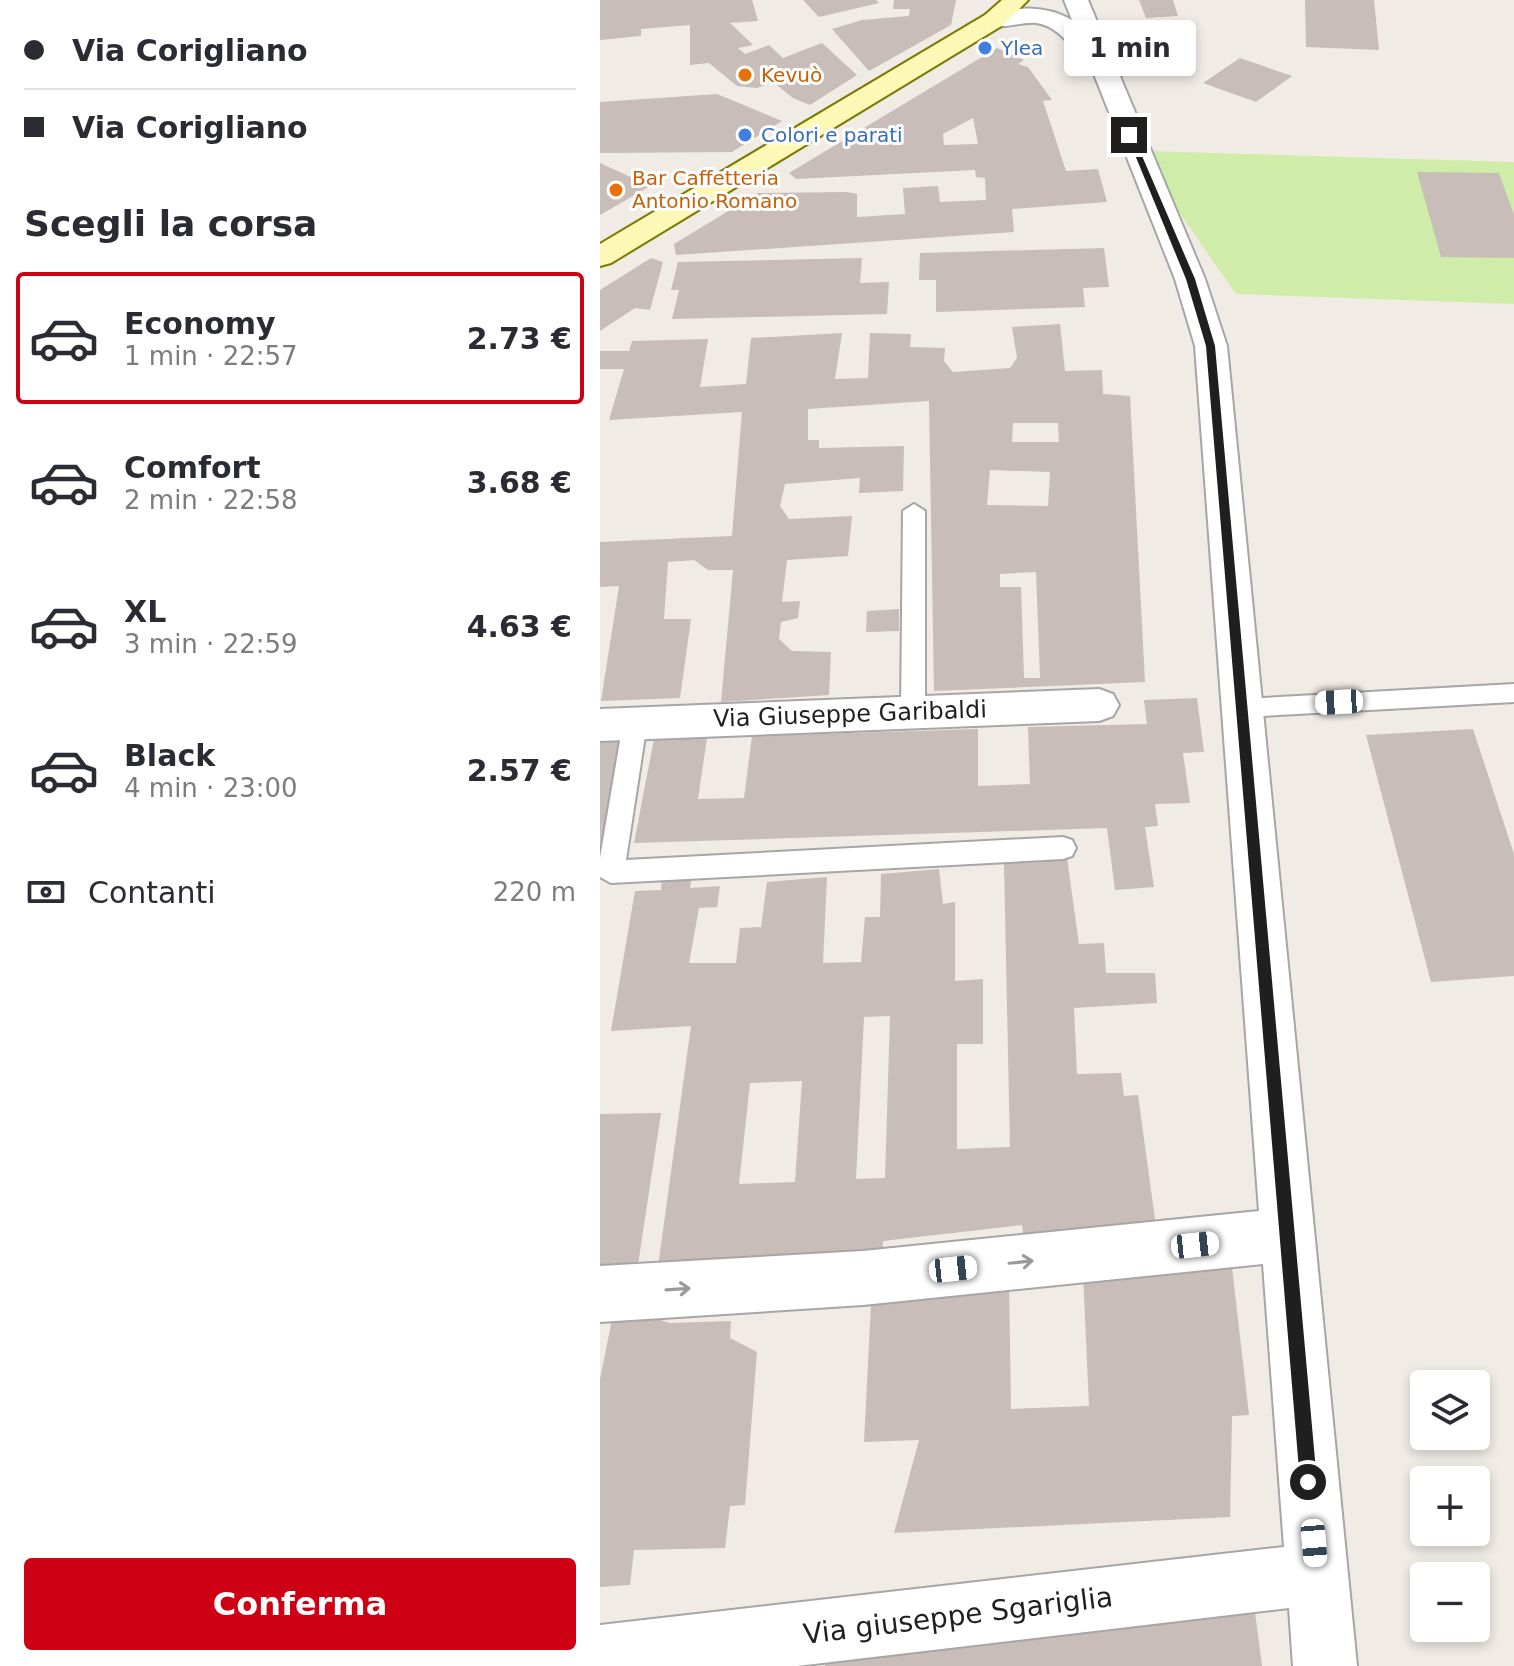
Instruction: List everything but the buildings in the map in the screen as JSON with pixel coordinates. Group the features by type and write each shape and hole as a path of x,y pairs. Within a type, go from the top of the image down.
{"main road":[{"path":"600,257 942,51 990,10 1016,0"}],"street":[{"path":"1076,0 1095,54 1190,279 1211,346 1245,708 1286,1235 1325,1666"},
{"path":"990,10 1021,16 1052,9 1095,54"},
{"name":"Via Giuseppe Garibaldi","path":"617,724 1099,705"},
{"path":"600,1294 863,1278 1286,1235"},
{"name":"Via giuseppe Sgariglia","path":"600,1657 1317,1574"}],"lane":[{"path":"913,710 914,511"},
{"path":"1245,708 1514,693"},
{"path":"617,724 611,872 1063,848"}],"green space":[{"path":"1147,151 1514,162 1514,304 1236,294 1174,205"}],"place":[{"name":"Ylea","path":"985,48"},
{"name":"Kevuò","path":"745,75"},
{"name":"Colori e parati","path":"745,135"},
{"name":"Bar Caffetteria Antonio Romano","path":"616,190"}],"route":[{"path":"1129,135 1190,279 1211,346 1245,708 1308,1482"}]}
